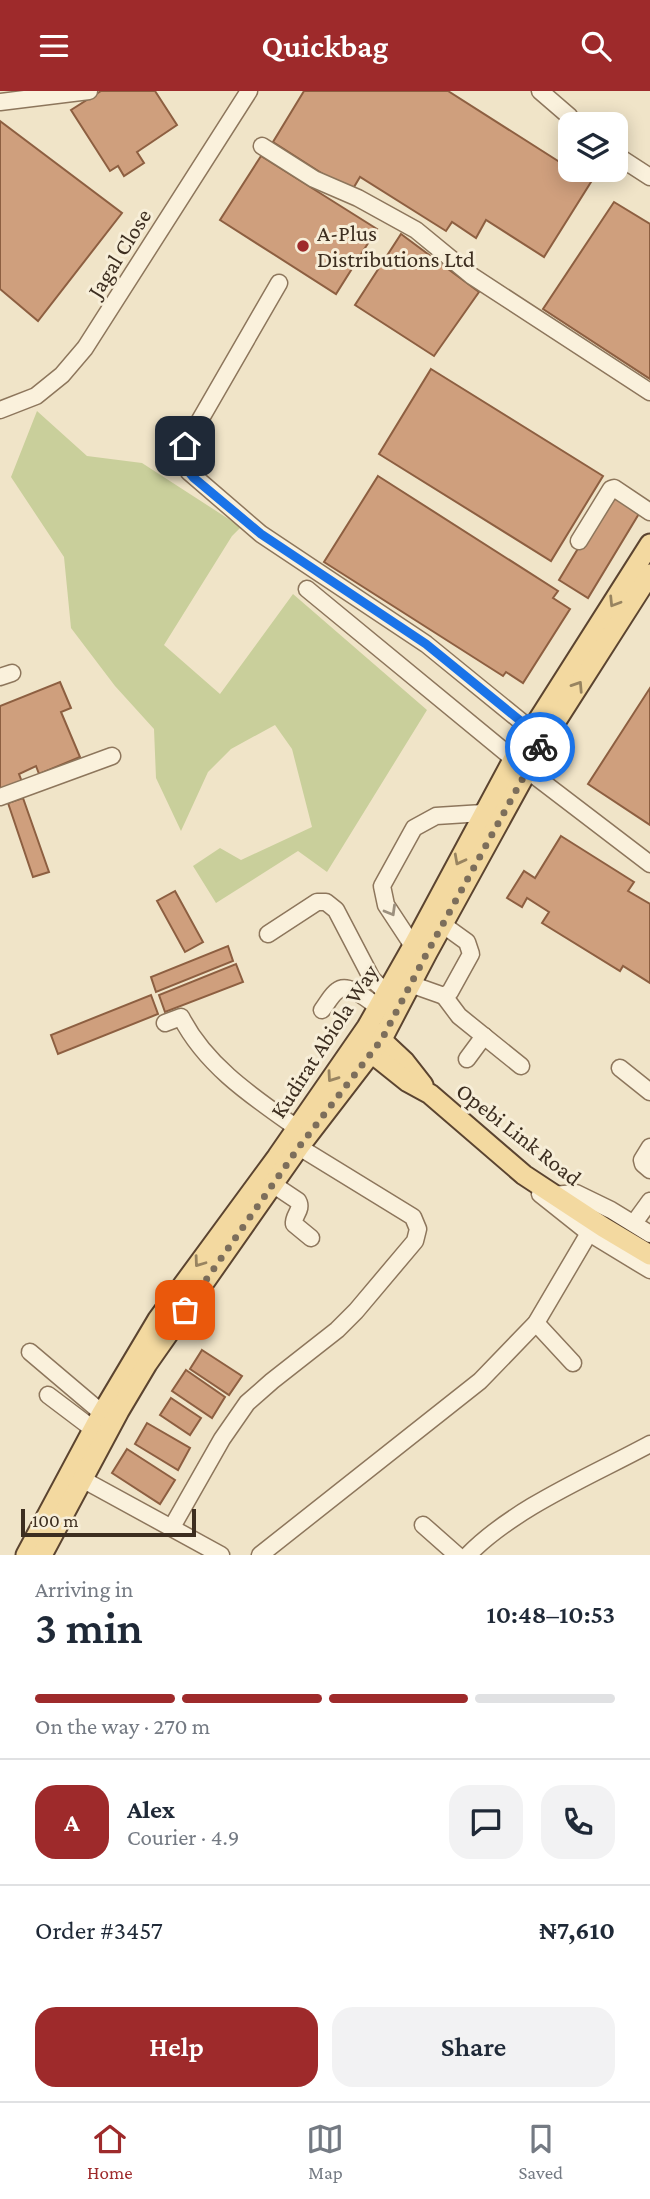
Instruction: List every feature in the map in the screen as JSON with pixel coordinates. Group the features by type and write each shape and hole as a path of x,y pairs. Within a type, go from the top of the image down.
{"main road":[{"name":"Kudirat Abiola Way","path":"26,1555 98,1421 158,1319 298,1137 410,984 521,764 650,544"},
{"name":"Kudirat Abiola Way","path":"537,735 650,574"},
{"name":"Kudirat Abiola Way","path":"369,1040 382,1000 483,813 521,764"},
{"name":"Opebi Link Road","path":"369,1040 408,1082 430,1094 524,1175 596,1230 650,1255"},
{"name":"Kudirat Abiola Way","path":"42,1555 147,1364 274,1185 298,1137"}],"street":[{"name":"Jagal Close","path":"0,411 36,396 62,375 85,348 249,91"},
{"path":"540,91 564,112"},
{"path":"0,102 89,92"},
{"path":"262,146 314,179 358,198 416,230 472,276 650,392"},
{"path":"628,163 650,177"},
{"path":"279,283 185,446 189,472 261,534 426,644 537,735"},
{"path":"579,541 611,489 614,488 650,512"},
{"path":"307,589 521,764 650,864"},
{"path":"0,797 112,755"},
{"path":"413,946 386,905 382,886 414,828 436,816 483,813"},
{"path":"268,934 317,902 326,902 336,910 382,1000"},
{"path":"442,924 467,942 471,954 450,992 444,996"},
{"path":"410,984 444,996 459,1016 521,1066"},
{"path":"322,1010 338,989 345,987 382,1000"},
{"path":"165,1023 181,1017 197,1042 225,1074 298,1137 413,1217 418,1229 415,1241 356,1311 337,1330 247,1403 222,1439 172,1527"},
{"path":"467,1059 484,1036"},
{"path":"620,1068 650,1092"},
{"path":"650,1147 642,1160 650,1170"},
{"path":"524,1175 542,1197 596,1230 650,1270"},
{"path":"274,1185 298,1201 299,1208 294,1224 311,1238"},
{"path":"552,1195 576,1193 650,1234"},
{"path":"634,1223 650,1201"},
{"path":"260,1555 480,1381 536,1323 596,1230"},
{"path":"536,1323 573,1363"},
{"path":"30,1352 98,1421"},
{"path":"48,1395 98,1421"},
{"path":"468,1555 485,1538 519,1514 650,1444"},
{"path":"82,1479 172,1527 212,1553"},
{"path":"423,1525 457,1555"}],"green space":[{"path":"37,411 87,456 142,463 241,527 232,536 164,645 220,694 293,594 427,710 327,872 298,851 216,903 193,866 220,848 241,860 312,827 292,749 275,725 231,749 208,772 181,831 156,778 154,729 115,686 71,628 64,557 11,477"}],"building":[{"path":"101,91 155,91 177,125 137,152 144,163 124,176 118,166 110,171 71,110"},
{"path":"304,91 448,91 558,161 558,182 591,182 544,257 486,220 476,238 452,222 446,231 360,177 351,192 273,142"},
{"path":"0,121 122,213 38,321 0,289"},
{"path":"261,156 377,229 336,294 220,220"},
{"path":"614,202 650,224 650,379 543,309"},
{"path":"401,234 479,292 434,356 355,305"},
{"path":"431,369 603,476 551,561 379,454"},
{"path":"378,476 558,591 553,598 570,609 523,683 506,672 503,676 324,562"},
{"path":"611,494 640,512 588,598 559,580"},
{"path":"60,682 71,708 61,712 80,757 39,774 36,766 19,774 22,782 0,791 0,706"},
{"path":"650,688 650,825 588,784"},
{"path":"23,798 49,872 33,877 8,803"},
{"path":"561,836 634,882 628,891 650,904 650,983 623,966 620,971 542,923 549,912 527,898 522,907 507,898 524,871 535,878"},
{"path":"175,891 203,942 185,952 157,901"},
{"path":"228,946 233,961 156,992 151,977"},
{"path":"236,964 243,982 165,1012 159,995"},
{"path":"151,995 158,1014 58,1054 51,1035"},
{"path":"202,1350 242,1376 229,1395 190,1369"},
{"path":"186,1370 225,1397 212,1418 172,1391"},
{"path":"171,1398 201,1418 190,1435 160,1415"},
{"path":"147,1423 190,1448 178,1470 135,1444"},
{"path":"127,1449 175,1480 160,1504 112,1473"}],"way so far":[{"path":"185,1310 299,1147 382,1039 540,747"}],"place":[{"name":"A-Plus Distributions Ltd","path":"303,246"}],"route":[{"path":"185,446 189,472 194,478 261,534 426,644 544,740 540,747"}]}
